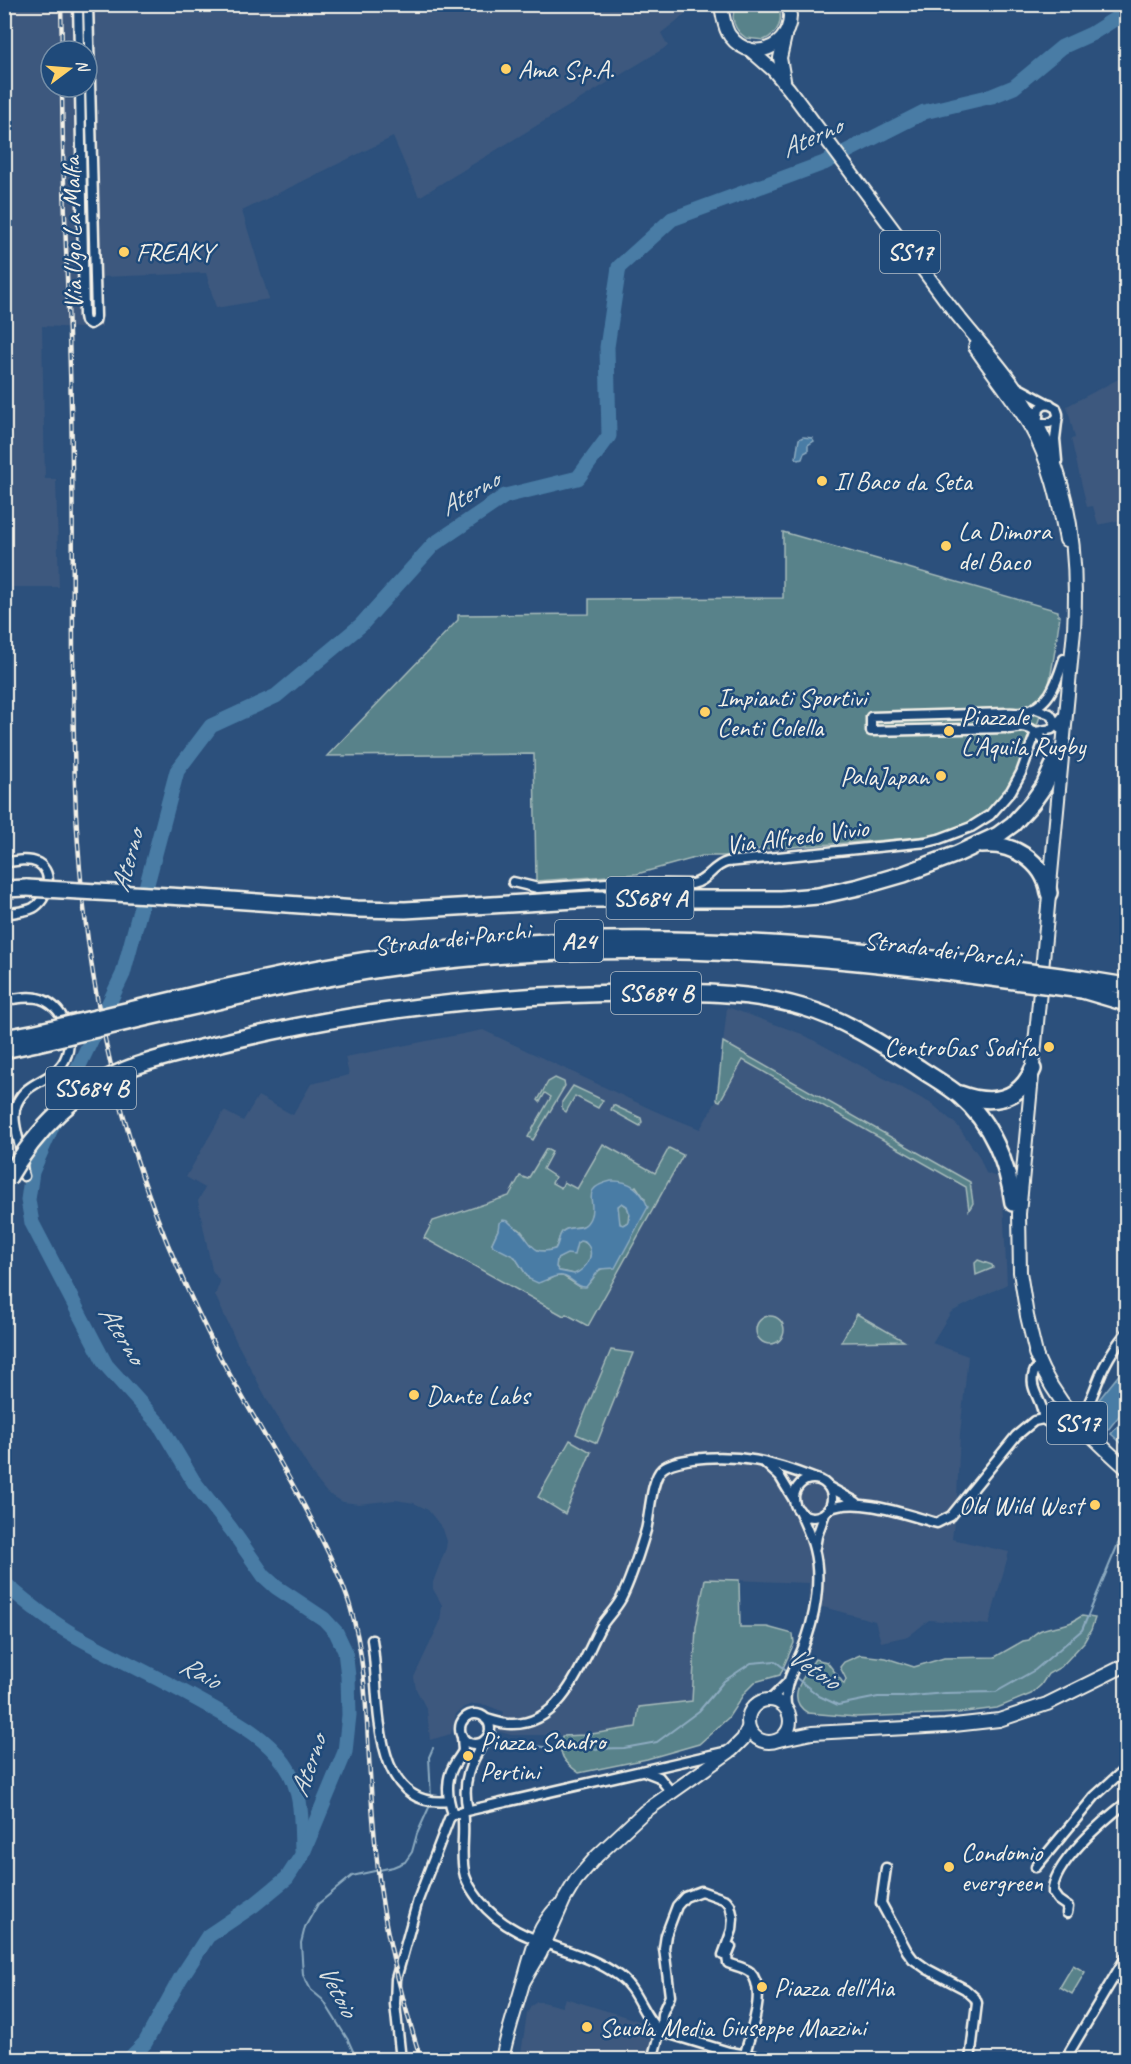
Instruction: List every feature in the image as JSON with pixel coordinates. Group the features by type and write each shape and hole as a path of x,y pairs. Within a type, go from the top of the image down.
{"highway":[{"name":"SS684 A","path":"4,889 27,888 357,909 415,910 593,899 798,898 830,894 889,879 975,846 1004,832 1019,819 1039,793 1053,766"},
{"name":"SS684 A","path":"975,846 995,845 1016,851 1030,859 1043,874 1049,893"},
{"name":"Strada dei Parchi","path":"4,1050 37,1038 180,1004 284,974 433,951 511,944 670,940 771,944 847,950 1083,985 1126,986"},
{"name":"Strada dei Parchi","path":"1083,985 1126,997"},
{"path":"1083,985 1126,1003"},
{"name":"SS684 B","path":"6,1183 24,1152 41,1130 66,1106 89,1089 130,1068 209,1046 324,1021 460,1002 570,994 708,994 769,999 798,1005 825,1015 876,1041 952,1090 970,1105 990,1132 1006,1173 1013,1203"},
{"name":"Strada dei Parchi","path":"4,1038 37,1038"},
{"name":"SS684 B","path":"952,1090 991,1101 1011,1095 1023,1085 1033,1069"}],"main road":[{"name":"SS17","path":"723,8 727,31 732,39 749,49 773,70 789,89 959,320"},
{"name":"SS17","path":"789,89 781,71 780,58 790,8"},
{"path":"749,49 759,50 773,46 786,33"},
{"path":"959,320 1013,384 1037,421 1051,450 1062,482 1071,524 1076,577 1074,630 1018,1234 1023,1290 1039,1362"},
{"path":"959,320 1031,429 1043,454 1058,502 1068,556 1070,594 1013,1203 1012,1242 1015,1279 1023,1317 1039,1362"},
{"name":"SS17","path":"1039,1362 1076,1422 1126,1468"},
{"path":"718,1762 764,1742 812,1733 945,1726 999,1720 1047,1704 1126,1665"},
{"path":"502,2060 510,2024 540,1942 564,1900 589,1865 610,1841 671,1792 718,1762 736,1747 748,1728 748,1714 751,1708 763,1700 781,1703 798,1727 812,1733"},
{"path":"779,1740 790,1726 781,1703"},
{"path":"748,1728 757,1739 764,1742"}],"street":[{"path":"78,4 79,39"},
{"name":"Via Ugo La Malfa","path":"88,4 89,39"},
{"name":"Via Ugo La Malfa","path":"80,99 84,316 85,321 90,324 95,321 96,316 90,99"},
{"path":"1013,384 1056,408 1058,417 1055,444 1062,482"},
{"path":"1012,399 1043,424 1050,423 1058,417"},
{"path":"1043,454 1037,421 1039,409 1050,404"},
{"path":"1064,659 1052,693 1034,708 1017,714 1011,712 1007,714 871,717 871,731 1006,728 1024,728 1036,732 1048,731 1057,725 1066,712"},
{"path":"1034,708 1050,714 1057,725 1063,746"},
{"path":"1006,728 1003,719 1007,714"},
{"path":"1016,728 1020,721 1017,714"},
{"path":"1036,732 1048,747 1053,766"},
{"name":"Via Alfredo Vivio","path":"513,882 538,888 607,883 692,884 704,880 723,863 939,839 979,822 996,810 1018,780 1036,732"},
{"path":"4,863 24,860 37,863 45,871 48,887 46,896 36,906 24,911 4,914"},
{"path":"4,1000 32,998 47,1002 63,1017 68,1035 67,1051 61,1066 23,1094 16,1107 15,1120 24,1176"},
{"path":"799,1510 808,1517 814,1517 843,1504 859,1504 938,1522 945,1521 1024,1428 1034,1420 1043,1419 1062,1431 1072,1428 1086,1409 1109,1357 1126,1333"},
{"path":"1039,1362 1032,1378 1034,1391 1043,1408 1043,1419"},
{"path":"449,1801 449,1776 464,1748 460,1725 466,1716 476,1714 486,1719 509,1724 529,1721 553,1708 567,1690 600,1627 620,1600 631,1577 647,1526 659,1472 674,1463 712,1456 761,1460 816,1479 859,1504"},
{"path":"761,1460 780,1477 794,1500 815,1550"},
{"path":"794,1500 794,1494 800,1484 816,1479"},
{"path":"781,1703 809,1630 814,1607 817,1536 833,1498 829,1487"},
{"path":"372,1640 376,1668 378,1722 386,1753 396,1777 405,1789 416,1797 431,1801 449,1801 461,1812"},
{"path":"486,1719 490,1728 470,1768 461,1812 463,1866 469,1885 483,1905 501,1922 540,1942 595,1963 619,1976 635,1993 660,2031 717,2049 745,2054 825,2060"},
{"path":"461,1735 465,1740 473,1743 485,1739"},
{"path":"401,2060 394,1997 397,1973 418,1900 450,1818 461,1812 716,1755 736,1747"},
{"path":"456,1761 462,1758 467,1759 470,1768"},
{"path":"1036,1867 1095,1796 1126,1768"},
{"path":"640,1772 658,1777 671,1792"},
{"path":"1067,1913 1068,1907 1053,1893 1053,1884 1083,1840 1109,1815 1126,1803"},
{"path":"886,1868 880,1903 907,1951 913,1959 927,1969 965,1989 977,2003 970,2060"},
{"path":"652,2060 662,2014 670,1996 664,1948 666,1935 677,1906 684,1897 701,1891 726,1900 730,1905 733,1917 732,1930 723,1954"},
{"path":"736,1932 727,1960 730,1964 752,1974 757,1987 755,2018 745,2054"},
{"path":"1068,2060 1070,2051 1126,1957"},
{"path":"712,2060 717,2049"}],"shaded area":[{"path":"688,4 692,9 661,33 668,46 419,197 393,137 242,211 269,299 216,308 206,273 102,277 102,327 42,326 45,479 56,479 59,587 5,587 4,5"},
{"path":"1126,375 1126,519 1098,525 1093,506 1087,507 1071,439 1075,438 1067,406"},
{"path":"812,438 814,441 808,445 808,451 799,460 796,458 799,439"},
{"path":"727,1007 802,1034 932,1104 957,1125 979,1156 986,1173 1002,1179 1007,1284 951,1312 932,1343 968,1356 952,1539 1009,1552 989,1625 929,1620 909,1636 881,1642 875,1621 808,1603 809,1583 705,1579 696,1627 692,1701 639,1707 637,1727 585,1735 511,1735 497,1731 504,1712 486,1705 474,1704 464,1707 456,1714 451,1734 430,1740 427,1710 416,1689 414,1677 440,1622 442,1605 433,1589 433,1582 446,1548 447,1541 443,1529 428,1510 414,1503 395,1500 359,1504 343,1502 327,1493 315,1478 269,1403 215,1295 220,1282 212,1270 198,1201 205,1188 186,1177 224,1111 243,1121 258,1096 293,1115 311,1084 349,1075 345,1057 483,1030 655,1111 700,1129 717,1100"},
{"path":"618,1181 629,1184 642,1195 648,1207 615,1268 600,1269 586,1287 560,1276 538,1283 529,1279 515,1257 493,1246 499,1223 503,1220 508,1221 520,1231 539,1251 555,1249 565,1229 584,1226 587,1223 592,1212 592,1192 601,1184","holes":["622,1203 627,1206 630,1215 628,1222 623,1225 620,1224 618,1206","580,1241 589,1246 590,1256 586,1265 574,1274 559,1271 556,1267 557,1259 567,1254 574,1255 577,1243"]},
{"path":"1126,1366 1126,1407 1108,1430 1091,1416 1097,1402"},
{"path":"1126,1416 1126,1447 1111,1434"},
{"name":"Scuola Media Giuseppe Mazzini","path":"565,1998 649,2024 656,2036 650,2059 520,2060 527,2014 531,2006 542,2002 562,2007"}],"green space":[{"path":"736,4 778,5 780,21 777,30 764,40 746,38 734,23 733,14"},
{"name":"Impianti Sportivi Centi Colella","path":"783,532 1058,611 1058,616 1060,616 1049,684 1037,726 1011,782 1000,798 974,821 932,835 753,850 753,856 702,856 637,874 536,881 534,754 327,756 458,620 458,615 589,614 589,599 783,598"},
{"path":"723,1042 970,1182 973,1203 969,1210 966,1187 743,1060 720,1101 717,1100"},
{"path":"555,1078 564,1082 565,1086 533,1140 528,1137 551,1097 545,1093 540,1102 538,1100 548,1082"},
{"path":"573,1086 603,1100 598,1108 575,1096 566,1112 562,1109 562,1102"},
{"path":"613,1105 641,1118 640,1126 611,1110"},
{"path":"603,1144 655,1173 669,1148 683,1155 588,1326 566,1314 564,1316 424,1238 433,1221 509,1196 520,1176 528,1179 546,1149 552,1152 543,1169 555,1177 552,1183 561,1188 564,1182 577,1189","holes":["636,1186 645,1199 607,1267 598,1272 588,1284 580,1287 563,1276 555,1276 548,1280 529,1279 515,1257 492,1243 498,1230 513,1227 519,1229 532,1247 537,1250 555,1249 563,1231 585,1226 591,1218 592,1210"]},
{"path":"621,1203 627,1206 629,1212 628,1222 623,1225 620,1224 617,1213"},
{"path":"580,1241 590,1247 590,1259 587,1264 579,1273 559,1271 556,1267 557,1259 575,1248"},
{"path":"978,1260 992,1265 993,1268 976,1275 975,1263"},
{"path":"857,1314 904,1341 841,1342"},
{"path":"770,1316 780,1320 784,1330 780,1340 770,1344 760,1340 756,1330 760,1320"},
{"path":"611,1350 633,1353 597,1443 576,1434"},
{"path":"570,1440 591,1452 565,1514 538,1497"},
{"path":"705,1579 739,1580 740,1627 767,1627 793,1634 794,1643 780,1675 755,1682 745,1692 728,1718 699,1744 647,1759 579,1773 569,1765 561,1753 562,1736 636,1727 639,1707 692,1701 696,1627"},
{"path":"1082,1616 1095,1618 1091,1630 1084,1642 1061,1667 1048,1674 1031,1694 997,1708 958,1713 855,1717 808,1713 797,1701 798,1687 815,1659 827,1662 844,1684 846,1679 840,1667 844,1662 860,1655 886,1658 914,1667 944,1658 995,1657 1029,1640 1042,1630 1063,1625"},
{"path":"1073,1965 1085,1972 1072,1994 1060,1987"}],"waterway":[{"name":"Aterno","path":"128,2060 145,2043 180,1979 208,1936 254,1905 287,1878 302,1855 345,1752 349,1715 345,1651 336,1632 324,1619 276,1587 264,1576 194,1482 160,1425 106,1365 32,1223 28,1200 32,1172 74,1076 123,974 177,771 211,726 276,696 361,625 434,544 505,496 578,478 609,436 607,347 619,267 672,219 824,163 924,112 992,96 1014,87 1062,47 1126,15"},
{"name":"Vetoio","path":"493,1742 588,1749 624,1748 657,1742 699,1711 724,1681 751,1663 775,1661 819,1696 838,1705 878,1697 996,1692 1035,1670 1082,1630 1126,1525"},
{"name":"Raio","path":"4,1583 65,1630 225,1715 270,1747 284,1763 295,1783 300,1805 302,1851"},
{"name":"Vetoio","path":"431,1798 429,1757 433,1748"},
{"name":"Vetoio","path":"357,2060 348,2040 323,2000 311,1990 303,1975 301,1943 305,1927 318,1904 352,1876 405,1862 412,1852 417,1834 431,1803"}],"railway":[{"path":"61,4 62,39"},
{"path":"62,99 73,508 76,813 83,897 94,981 111,1064 132,1145 170,1251 218,1353 318,1532 340,1577 350,1606 359,1644 364,1682 373,1822 384,1911 400,1986 421,2060"}],"place":[{"name":"Ama S.p.A.","path":"506,69"},
{"name":"FREAKY","path":"124,252"},
{"name":"Il Baco da Seta","path":"822,481"},
{"name":"La Dimora del Baco","path":"946,546"},
{"name":"Impianti Sportivi Centi Colella","path":"705,712"},
{"name":"Piazzale L'Aquila Rugby","path":"949,731"},
{"name":"PalaJapan","path":"941,776"},
{"name":"CentroGas Sodifa","path":"1049,1047"},
{"name":"Dante Labs","path":"414,1395"},
{"name":"Old Wild West","path":"1095,1505"},
{"name":"Piazza Sandro Pertini","path":"468,1756"},
{"name":"Condomio evergreen","path":"949,1867"},
{"name":"Piazza dell'Aia","path":"762,1987"},
{"name":"Scuola Media Giuseppe Mazzini","path":"587,2027"}]}
